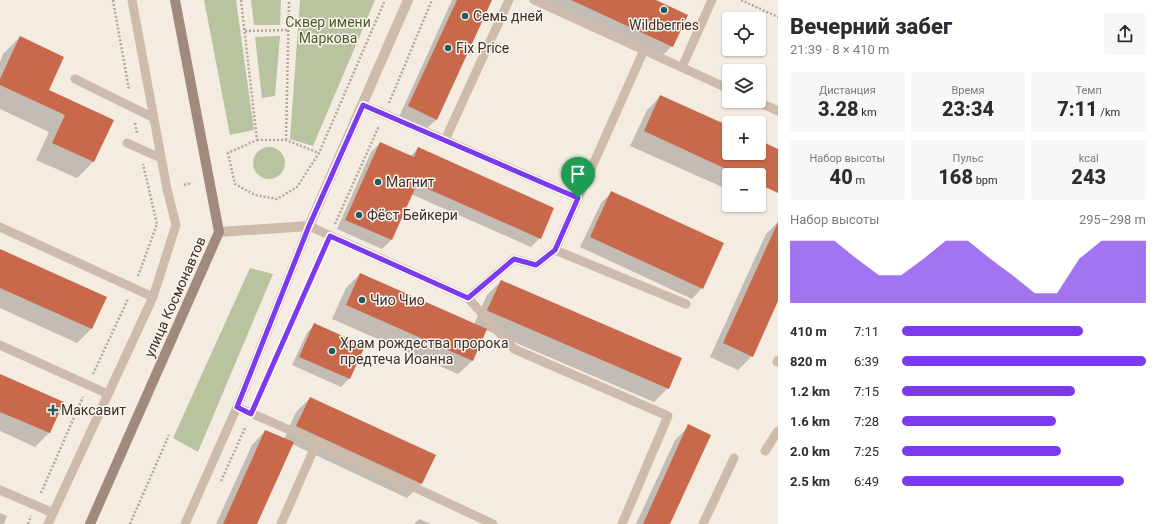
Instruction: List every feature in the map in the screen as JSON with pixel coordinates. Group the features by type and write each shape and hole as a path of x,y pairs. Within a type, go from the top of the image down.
{"main road":[{"name":"улица Космонавтов","path":"90,524 219,232 175,0"}],"street":[{"path":"219,232 309,226 408,0"}],"lane":[{"path":"48,524 153,297 176,225 167,189 132,0"},
{"path":"444,140 509,0"},
{"path":"534,0 722,86"},
{"path":"682,67 712,0"},
{"path":"468,298 514,259 536,265 555,250 644,50"},
{"path":"75,79 154,118"},
{"path":"363,105 578,198"},
{"path":"766,106 778,111"},
{"path":"127,143 162,158"},
{"path":"185,524 237,407 309,226 468,298 514,349 668,416 622,524"},
{"path":"0,227 153,297"},
{"path":"555,250 686,304"},
{"path":"0,345 108,394"},
{"path":"237,407 317,442 493,524"},
{"path":"765,451 778,431"},
{"path":"281,524 317,442"},
{"path":"703,524 734,458"},
{"path":"0,490 53,513"}],"path":[{"path":"241,0 257,140"},
{"path":"286,140 289,0"},
{"path":"319,152 286,140 257,140 228,153 235,184 255,195 276,199 297,188 319,152 385,0"},
{"path":"220,483 384,114 432,0"},
{"path":"741,0 778,17"},
{"path":"245,31 288,30"},
{"path":"184,185 192,183"},
{"path":"130,524 169,435"}],"green space":[{"path":"204,0 236,0 254,130 230,135"},
{"name":"Сквер имени Маркова","path":"251,0 281,0 280,25 254,25"},
{"name":"Сквер имени Маркова","path":"300,0 375,0 313,146 290,139"},
{"name":"Сквер имени Маркова","path":"280,36 275,96 262,98 255,37"},
{"path":"266,147 272,147 282,154 285,163 284,169 278,176 272,179 266,179 256,172 253,166 253,160 260,150"},
{"path":"250,268 273,274 198,452 173,438"}],"building":[{"path":"457,0 492,0 437,120 408,106"},
{"path":"571,0 656,0 688,15 673,47"},
{"path":"20,36 64,57 49,90 114,120 94,162 52,143 65,115 0,85 0,79"},
{"path":"660,95 722,123 722,160 766,160 766,143 778,149 778,193 766,187 766,168 724,168 644,131"},
{"path":"380,142 414,157 418,147 554,208 541,239 417,184 392,240 345,220"},
{"path":"611,191 724,243 703,289 590,237"},
{"path":"778,222 778,301 753,357 723,343"},
{"path":"0,249 107,297 92,329 0,288"},
{"path":"360,273 487,329 473,361 346,305"},
{"path":"501,280 682,358 669,389 488,311 487,310"},
{"name":"Храм рождества пророка предтеча Иоанна","path":"314,323 365,346 350,379 299,357"},
{"path":"0,374 64,402 50,433 0,412"},
{"path":"310,397 436,455 422,484 296,426"},
{"path":"688,424 711,435 670,524 643,524"},
{"path":"265,430 294,442 257,524 223,524"}],"place":[{"name":"Wildberries","path":"664,10"},
{"name":"Семь дней","path":"465,16"},
{"name":"Fix Price","path":"448,48"},
{"name":"Магнит","path":"378,182"},
{"name":"Фёст Бейкери","path":"359,215"},
{"name":"Чио Чио","path":"362,300"},
{"name":"Храм рождества пророка предтеча Иоанна","path":"332,351"},
{"name":"Максавит","path":"53,410"}],"route":[{"path":"363,105 578,198 555,250 536,265 514,259 468,298 330,236 251,414 237,407 309,226 363,105"}]}
